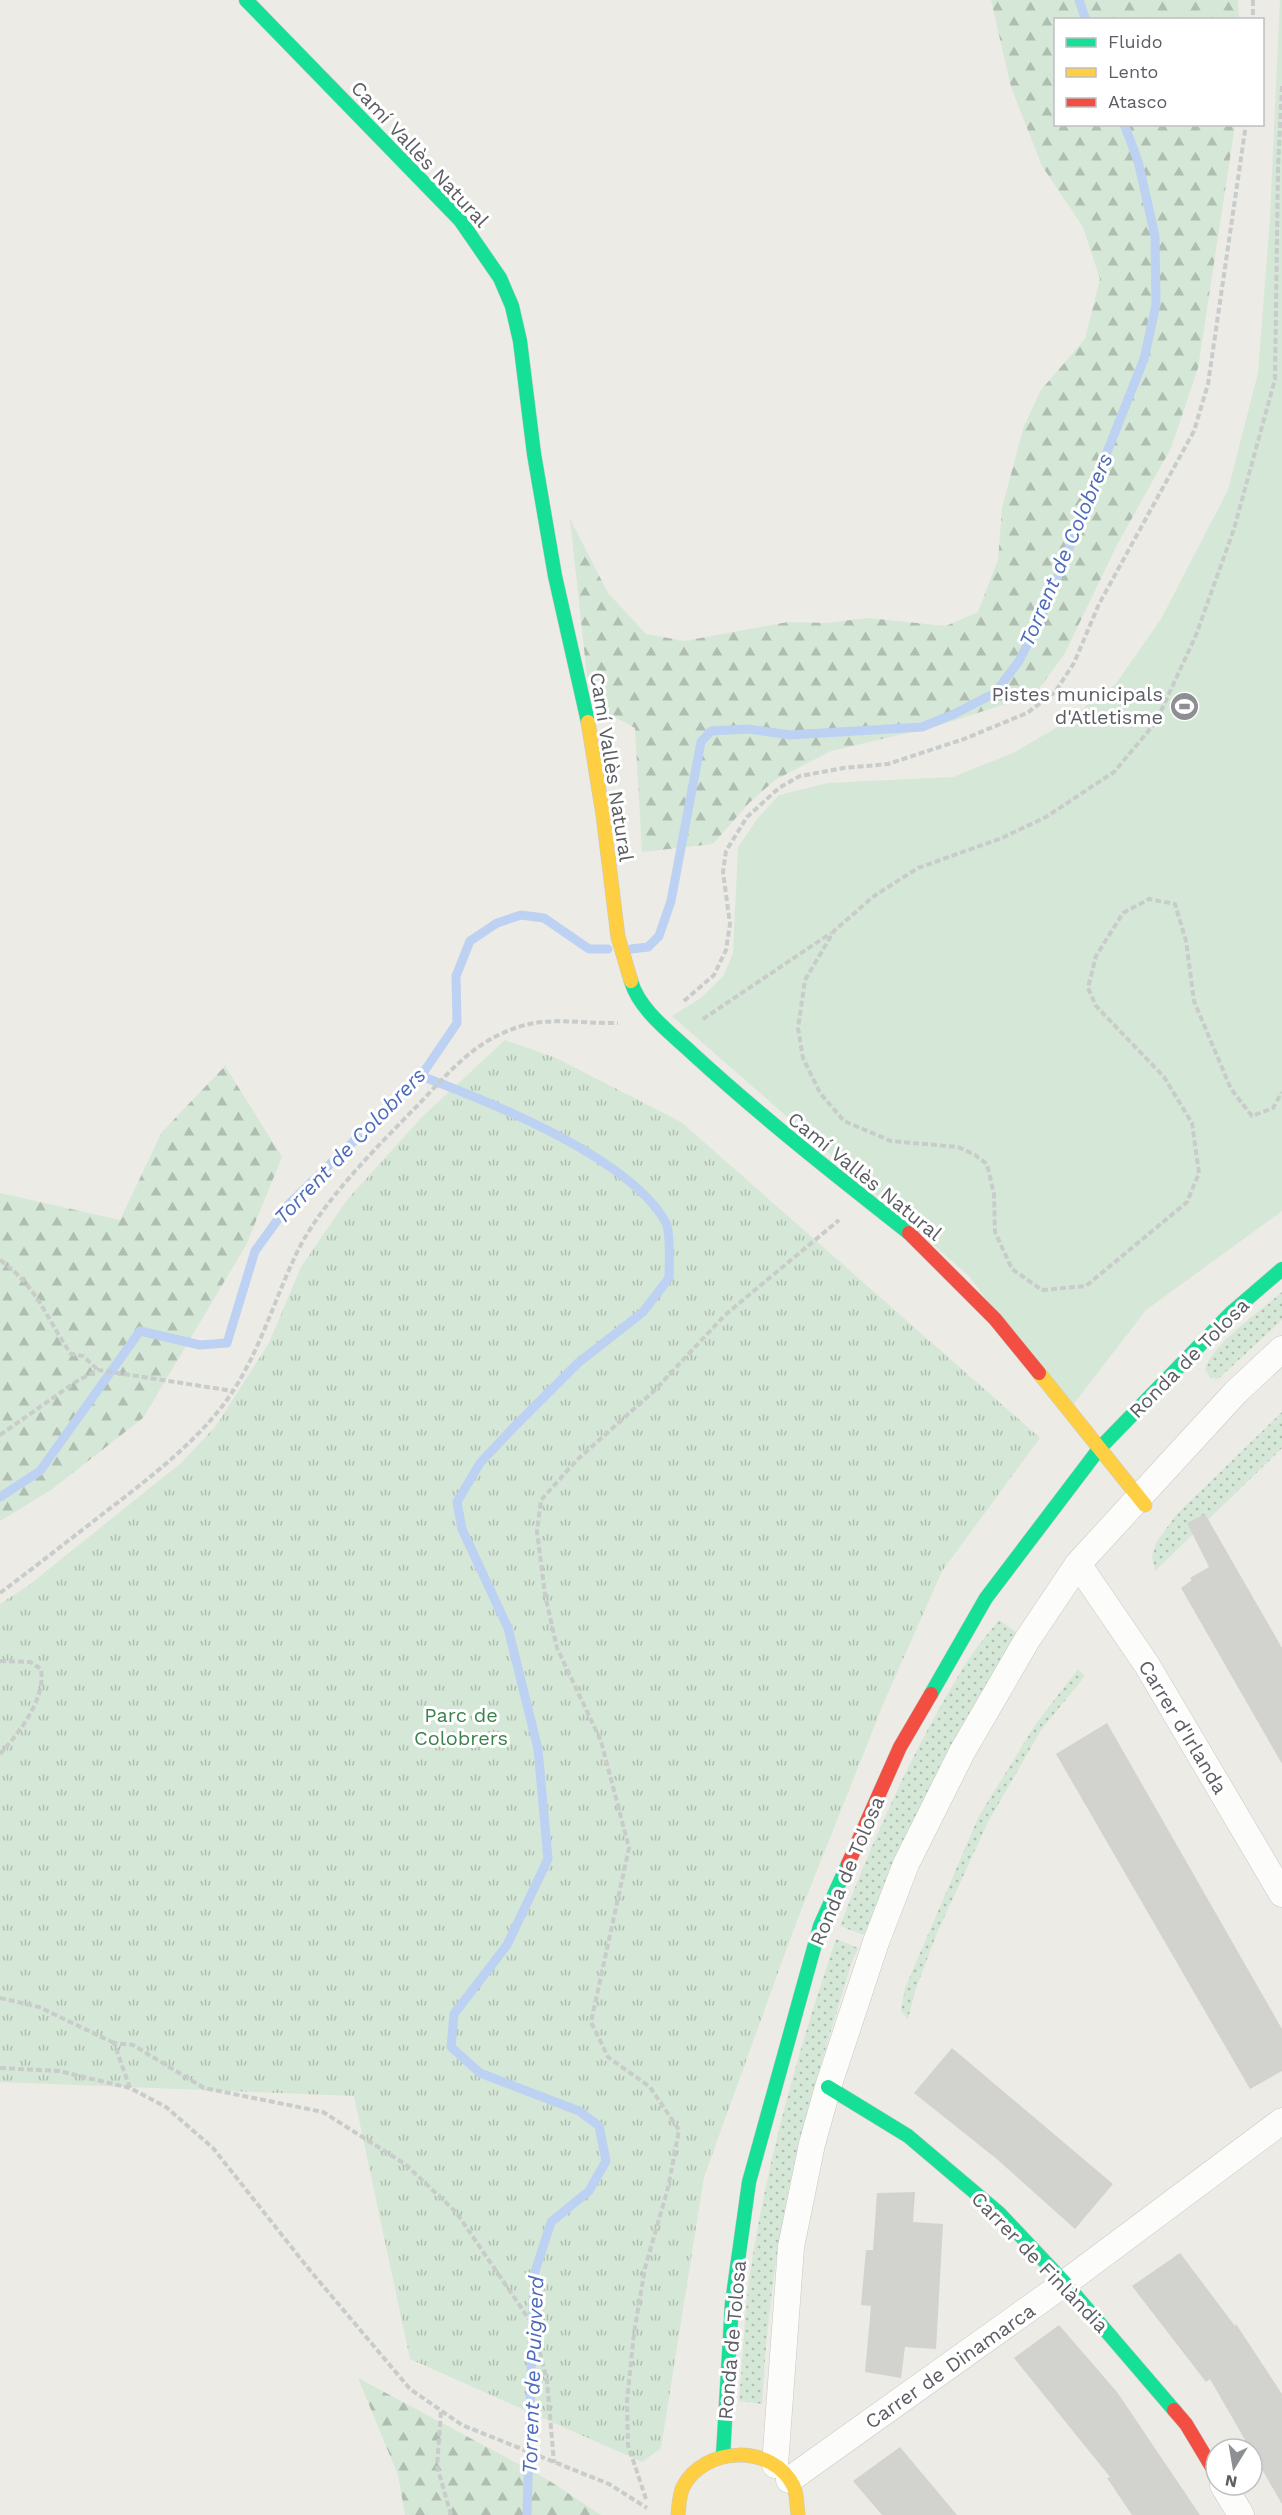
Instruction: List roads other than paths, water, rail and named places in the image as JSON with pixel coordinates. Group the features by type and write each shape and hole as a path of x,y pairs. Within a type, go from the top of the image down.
{"street":[{"name":"Camí Vallès Natural","path":"246,0 460,220 500,278 512,306 520,341 534,454 555,576 583,695 603,815 618,937 634,992 676,1037 759,1115 912,1234 995,1319 1099,1449"},
{"name":"Ronda de Tolosa","path":"723,2455 732,2303 749,2182 820,1926 900,1747 986,1598 1099,1449 1231,1313 1282,1269"},
{"path":"790,2489 791,2247 812,2144 828,2087 876,1942 906,1864 962,1752 1028,1640 1078,1563 1142,1502 1236,1392 1282,1349"},
{"path":"1099,1449 1142,1502"},
{"name":"Carrer d'Irlanda","path":"1078,1563 1147,1665 1282,1894"},
{"name":"Carrer de Finlàndia","path":"828,2087 908,2136 999,2213 1065,2283 1186,2424 1204,2454"},
{"name":"Carrer de Dinamarca","path":"790,2489 1282,2121"},
{"path":"678,2515 682,2491 692,2475 706,2462 723,2455 750,2455 790,2489 815,2515"},
{"path":"1229,2497 1240,2515"}],"waterway":[{"name":"Torrent de Colobrers","path":"1079,0 1085,18"},
{"name":"Torrent de Colobrers","path":"631,949 648,947 659,936 671,901 701,742 711,731 748,729 790,735 922,727 995,693 1019,661 1044,611 1144,359 1156,305 1155,236 1138,161 1125,126"},
{"name":"Torrent de Colobrers","path":"0,1497 40,1471 140,1331 200,1345 227,1343 255,1251 289,1204 421,1076 457,1023 456,976 470,941 497,923 521,915 544,918 589,949 608,949"},
{"name":"Torrent de Puigverd","path":"421,1076 519,1116 591,1155 622,1176 648,1199 666,1223 669,1241 669,1278 643,1312 578,1363 514,1427 480,1463 457,1502 462,1529 508,1628 538,1749 548,1859 507,1945 454,2014 451,2047 480,2073 579,2111 599,2126 606,2161 589,2191 551,2222 534,2275 527,2515"}],"place":[{"name":"Pistes municipals d'Atletisme","path":"1184,706"}],"park label":[{"name":"Parc de Colobrers","path":"461,1726"}]}
